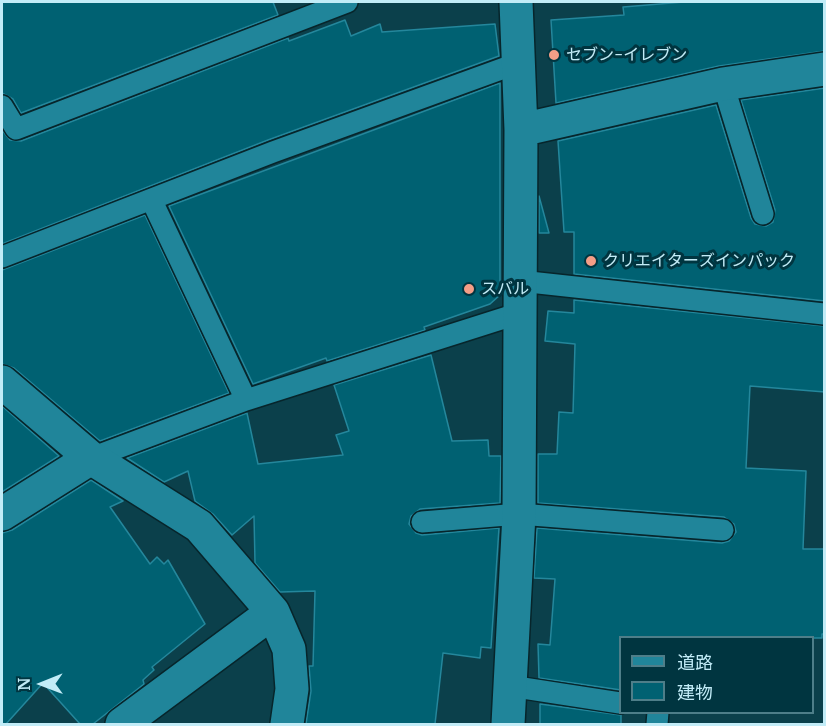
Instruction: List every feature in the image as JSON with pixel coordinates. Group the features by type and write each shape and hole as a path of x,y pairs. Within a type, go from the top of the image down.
{"street":[{"path":"508,724 519,514 521,130 516,2"},
{"path":"521,130 723,84 825,69"},
{"path":"2,382 91,458 199,526 273,612 289,649 292,689 287,724"},
{"path":"2,514 91,458"},
{"path":"122,724 273,612"}],"lane":[{"path":"2,106 16,129 347,2"},
{"path":"2,257 152,201 273,152 518,63"},
{"path":"723,84 763,214"},
{"path":"152,201 246,400"},
{"path":"91,458 520,297 825,314"},
{"path":"422,522 519,514 723,530"},
{"path":"510,686 619,703"}],"building":[{"path":"2,2 273,2 278,15 21,113 13,99 2,93"},
{"path":"684,2 825,2 825,51 719,66 556,103 551,20 624,15 623,7"},
{"path":"345,20 351,36 380,24 382,32 495,24 499,56 268,140 2,244 2,130 10,140 21,141 288,38 289,41"},
{"path":"500,83 500,295 490,304 424,327 425,330 327,361 326,358 253,384 169,206"},
{"path":"825,88 825,301 574,274 574,232 564,232 558,141 716,105 751,218 755,224 766,226 773,222 775,210 741,100"},
{"path":"539,196 549,233 539,233"},
{"path":"145,215 229,393 100,441 14,368 2,364 2,270"},
{"path":"574,300 825,326 825,392 750,386 746,468 806,471 803,549 825,549 825,634 822,634 822,638 814,638 814,636 619,636 619,690 539,678 538,644 550,645 555,579 534,578 537,528 722,543 729,541 736,532 734,524 724,517 538,503 538,454 557,454 559,412 573,413 575,344 545,341 548,311 574,313"},
{"path":"431,355 452,441 488,440 489,456 501,456 500,503 420,509 411,516 409,524 416,533 422,535 499,528 491,648 481,647 480,658 443,653 435,724 306,724 311,691 309,666 313,666 315,591 280,592 255,563 254,516 232,535 213,514 195,501 188,471 164,482 127,458 247,413 258,464 343,455 336,435 349,431 334,385"},
{"path":"2,406 59,456 2,492"},
{"path":"91,480 123,501 110,507 150,564 157,557 164,564 168,560 205,624 152,667 154,670 143,680 144,684 93,724 80,724 43,683 6,724 2,724 2,533 12,530"},
{"path":"540,704 621,715 621,724 540,724"}],"place":[{"name":"セブン-イレブン","path":"554,55"},
{"name":"クリエイターズインパック","path":"591,261"},
{"name":"スバル","path":"469,289"}]}
